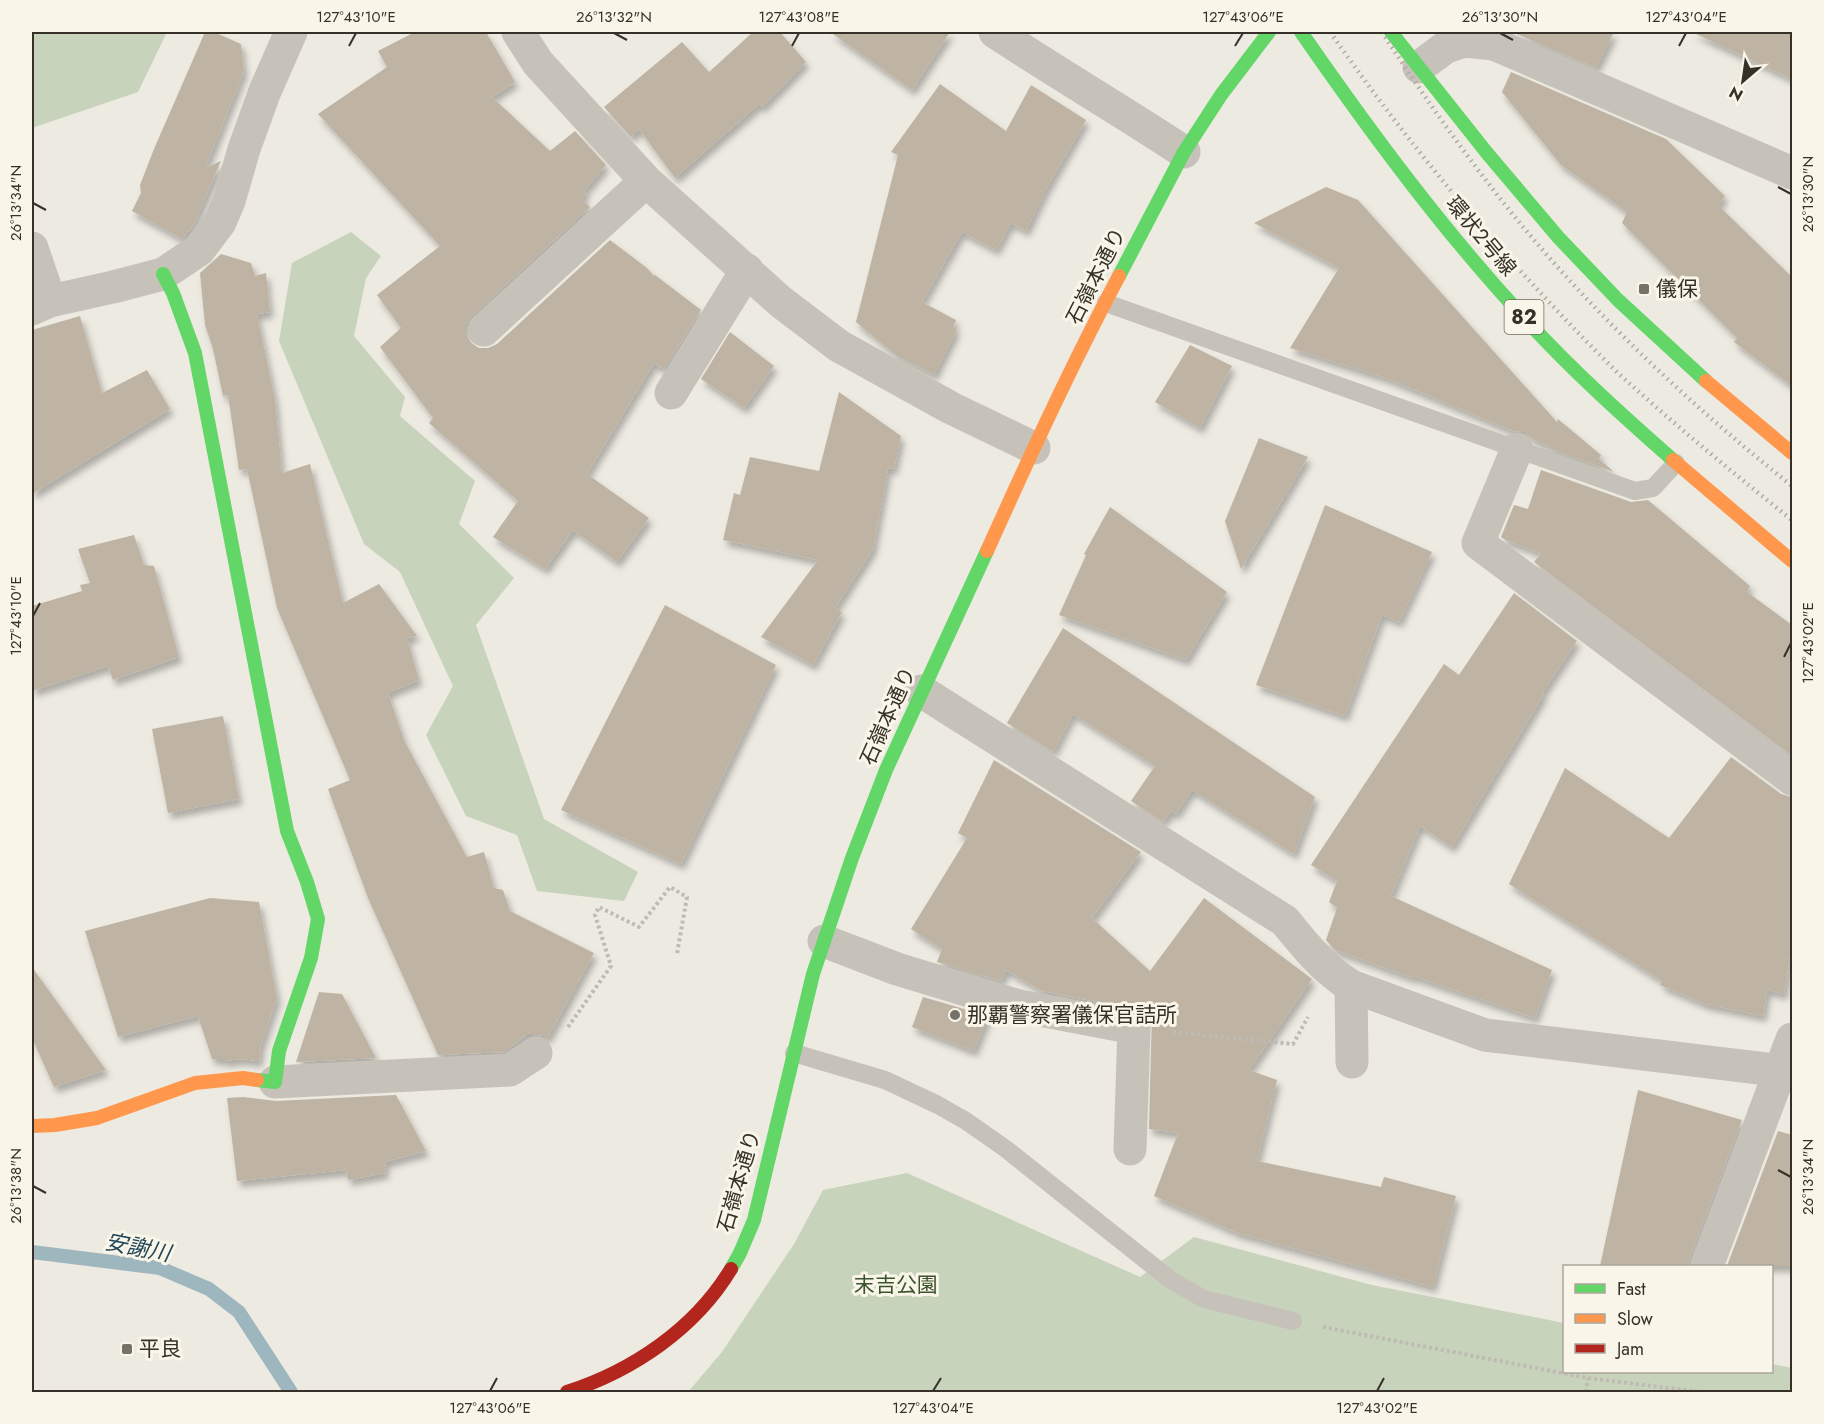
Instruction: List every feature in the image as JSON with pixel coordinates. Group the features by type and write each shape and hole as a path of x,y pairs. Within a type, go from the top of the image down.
{"main road":[{"name":"石嶺本通り","path":"567,1392 621,1371 649,1354 696,1313 725,1278 738,1258 754,1220 813,974 852,858 886,770 1034,448 1184,152 1221,95 1269,32"},
{"name":"環状2号線","path":"1301,32 1362,120 1428,205 1537,332 1592,387 1676,463 1792,561"},
{"path":"1391,32 1483,149 1595,277 1728,400 1792,453"},
{"path":"32,1126 55,1125 97,1118 195,1083 243,1078 275,1082 279,1052 311,958 318,919 307,882 287,831 195,353 173,293 163,274"}],"street":[{"path":"32,248 41,305 163,274 199,250 220,222 229,201 244,149 265,91 291,32"},
{"path":"518,32 538,63 646,181 781,302 839,346 951,408 1034,448"},
{"path":"995,32 1184,152"},
{"path":"1419,67 1446,47 1464,41 1494,44 1792,172"},
{"path":"484,330 646,181"},
{"path":"671,393 747,270"},
{"path":"1517,449 1478,543 1792,779"},
{"path":"921,691 1285,921 1305,947 1342,980 1485,1035 1787,1071"},
{"path":"824,941 897,969 1019,1006 1134,1028 1130,1149"},
{"path":"1342,980 1352,1062"},
{"path":"1707,1265 1787,1071 1792,1039"},
{"path":"275,1082 510,1070 536,1053"}],"lane":[{"path":"1106,303 1635,491 1653,488 1676,463"},
{"path":"794,1053 885,1080 938,1105 1006,1149 1172,1281 1204,1299 1293,1322"}],"path":[{"path":"536,1053 554,1046 611,966 595,915 599,907 639,927 670,887 687,897 677,954"},
{"path":"1134,1028 1293,1044 1342,980"},
{"path":"1293,1322 1588,1378 1701,1392"},
{"path":"1586,1392 1588,1378"}],"green space":[{"path":"32,32 167,32 138,92 32,128"},
{"path":"351,232 381,256 366,278 354,336 405,397 400,416 475,481 459,524 514,578 476,625 544,819 638,872 624,901 537,891 517,835 466,816 426,735 453,686 400,572 364,544 279,341 292,263"},
{"name":"末吉公園","path":"907,1173 1140,1277 1194,1237 1372,1285 1563,1323 1563,1373 1773,1373 1773,1364 1792,1368 1792,1392 688,1392 722,1352 794,1244 823,1190"}],"building":[{"path":"205,32 214,32 241,44 244,71 205,168 221,161 193,226 182,239 132,211 141,193 140,185 154,149"},
{"path":"415,32 486,32 515,82 492,97 550,151 575,131 606,165 584,191 587,194 581,198 590,207 471,317 466,324 466,334 471,343 479,348 488,348 497,344 610,240 701,310 664,369 654,363 587,474 649,518 617,562 573,530 545,569 493,537 518,501 429,423 433,418 380,347 401,328 377,295 440,246 318,114 387,67 378,51"},
{"path":"753,32 780,32 806,62 762,107 759,104 675,178 639,129 631,137 604,107 682,42 709,72"},
{"path":"830,32 950,32 912,90"},
{"path":"1512,32 1614,32 1596,68"},
{"path":"1692,32 1792,32 1792,79"},
{"path":"1511,72 1666,139 1725,196 1718,205 1792,277 1792,386 1734,342 1737,338 1622,223 1627,212 1561,165 1502,92"},
{"path":"940,84 1006,131 1031,85 1086,120 1045,191 1026,231 1011,223 996,250 962,232 922,302 956,320 953,327 957,329 934,375 897,356 856,322 898,155 891,152"},
{"path":"1326,187 1358,200 1557,422 1558,419 1601,455 1599,459 1614,472 1548,448 1549,446 1532,439 1525,432 1513,431 1389,379 1290,348 1339,268 1254,223"},
{"path":"221,254 251,263 255,276 266,273 270,312 257,314 275,399 282,473 310,464 343,603 379,584 417,636 407,638 419,680 388,693 404,740 467,857 484,852 494,888 503,890 510,911 594,953 547,1039 544,1036 528,1033 504,1052 438,1055 368,898 328,789 350,780 277,608 247,469 239,470 228,395 223,396 213,349 205,325 200,273"},
{"path":"80,316 102,393 147,370 170,409 32,494 32,330"},
{"path":"730,332 774,366 744,408 701,379"},
{"path":"1190,345 1232,366 1200,428 1155,402"},
{"path":"839,392 901,436 894,469 888,468 873,549 835,608 842,612 813,665 761,637 818,560 723,540 734,493 740,495 750,457 819,471"},
{"path":"1259,438 1308,457 1241,569 1225,521"},
{"path":"1541,470 1631,502 1648,500 1750,586 1747,592 1792,625 1792,756 1534,562 1541,553 1501,537 1514,505 1528,509"},
{"path":"1325,505 1432,552 1399,622 1382,615 1345,716 1256,685"},
{"path":"1110,507 1227,592 1186,660 1059,615 1086,555 1084,554"},
{"path":"134,535 144,565 154,566 179,657 113,680 108,666 32,691 32,606 82,591 80,585 90,583 78,549"},
{"path":"1514,593 1577,641 1542,693 1544,694 1452,847 1420,826 1391,896 1552,970 1535,1018 1335,950 1326,940 1337,908 1329,902 1337,881 1311,865 1444,664 1459,675"},
{"path":"665,605 776,665 681,864 561,810"},
{"path":"1063,628 1315,797 1294,854 1192,790 1176,814 1171,811 1163,822 1131,801 1155,766 1073,714 1053,752 1007,723"},
{"path":"223,716 239,799 168,813 152,729"},
{"path":"1731,757 1781,794 1792,797 1792,942 1784,994 1767,990 1763,1016 1705,1004 1660,985 1662,981 1509,884 1565,768 1669,838"},
{"path":"994,760 1141,852 1092,918 1150,971 1204,898 1312,979 1249,1070 1277,1080 1257,1161 1381,1187 1384,1177 1456,1196 1433,1287 1238,1233 1154,1196 1178,1133 1149,1129 1152,1010 1118,1006 1042,991 1006,970 1001,981 937,962 942,949 911,929 967,838 958,833"},
{"path":"210,898 259,902 277,998 261,1045 259,1061 212,1059 198,1016 118,1037 85,931"},
{"path":"32,967 106,1070 54,1087 32,1038"},
{"path":"319,992 342,994 376,1058 296,1062"},
{"path":"923,997 988,1016 974,1051 912,1027"},
{"path":"1638,1090 1742,1120 1689,1259 1689,1265 1600,1265"},
{"path":"396,1095 426,1151 385,1162 386,1173 348,1180 346,1170 237,1181 227,1098 243,1097 276,1101"},
{"path":"1778,1131 1792,1135 1792,1266 1727,1265"}],"waterway":[{"name":"安謝川","path":"32,1252 160,1268 209,1289 239,1312 291,1392"}],"railway":[{"path":"1330,32 1403,132 1455,196 1567,322 1640,393 1792,520"},
{"path":"1382,32 1463,150 1525,229 1560,269 1671,383 1792,486"}],"traffic: fast":[{"path":"1119,276 1184,152 1221,95 1269,32"},
{"path":"1301,32 1409,181 1497,288 1580,376 1673,460"},
{"path":"1391,32 1487,153 1558,237 1618,300 1706,381"},
{"path":"163,274 173,293 195,353 287,831 307,882 318,919 311,958 279,1051 275,1082 257,1080"},
{"path":"731,1269 754,1220 813,974 852,858 886,770 987,551"}],"traffic: slow":[{"path":"987,551 1067,378 1119,276"},
{"path":"1706,381 1792,453"},
{"path":"1673,460 1792,561"},
{"path":"32,1126 55,1125 97,1118 195,1083 243,1078 257,1080"}],"traffic: jam":[{"path":"567,1392 615,1372 660,1345 699,1311 731,1269"}],"place":[{"name":"儀保","path":"1644,289"},
{"name":"那覇警察署儀保官詰所","path":"955,1015"},
{"name":"平良","path":"127,1349"}]}
